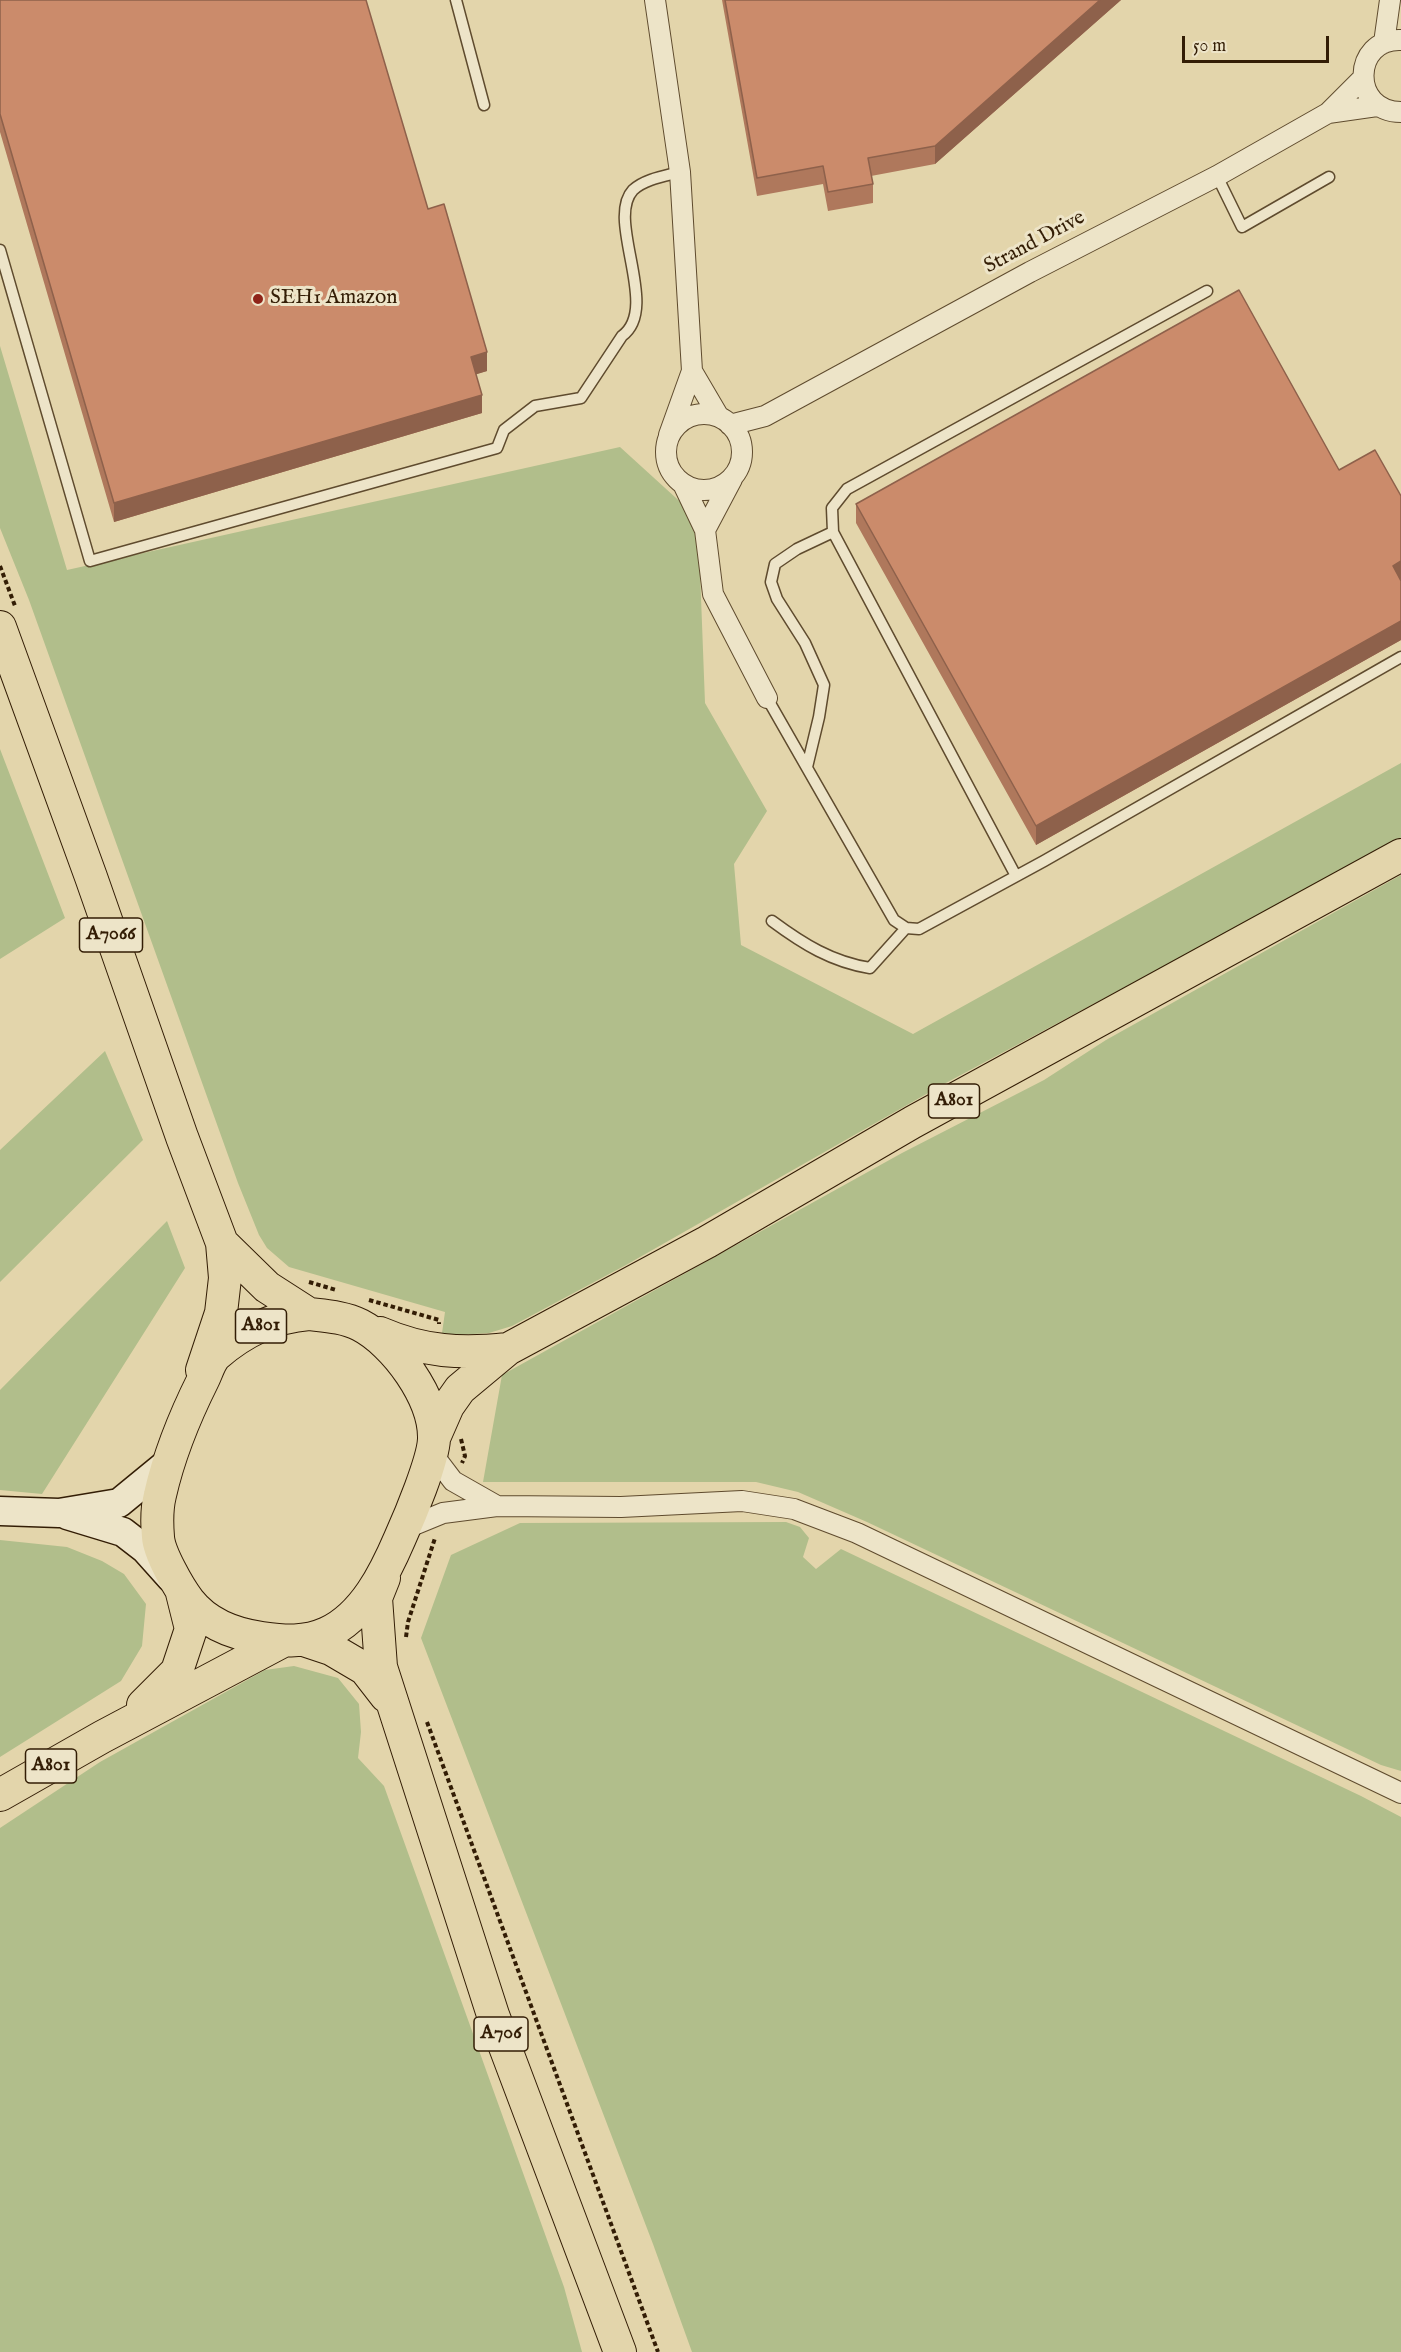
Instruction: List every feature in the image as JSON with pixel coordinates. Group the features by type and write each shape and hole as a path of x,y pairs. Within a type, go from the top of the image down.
{"main road":[{"name":"A7066","path":"8,619 91,877 182,1137 222,1243 225,1278 221,1313 193,1401"},
{"name":"A801","path":"0,1795 102,1737 294,1641 327,1633 348,1619 385,1573 442,1442 448,1406 460,1389 508,1349 707,1242 913,1122 1401,855"},
{"name":"A7066","path":"222,1243 267,1287 309,1314"},
{"name":"A801","path":"362,1311 405,1344 440,1350 478,1352 508,1349"},
{"name":"A801","path":"362,1311 408,1367 442,1442"},
{"name":"A801","path":"102,1737 149,1700 177,1671 191,1629 180,1589 158,1540 159,1498 169,1462 193,1401 214,1357 246,1333 284,1316 309,1314 340,1318 362,1311"},
{"path":"0,1511 59,1513 119,1503 169,1462"},
{"path":"59,1513 123,1532 145,1549 180,1589"},
{"name":"A706","path":"399,1540 376,1598 381,1667 411,1713 493,2015 620,2352"},
{"name":"A801","path":"180,1589 197,1611 219,1626 244,1636 294,1641"},
{"name":"A706","path":"294,1641 330,1649 365,1669 411,1713"}],"street":[{"path":"655,0 680,172 692,371 669,435 665,458 675,478 684,486 705,530 713,594 767,698"},
{"path":"1390,0 1401,27"},
{"path":"1390,0 1392,42 1372,52 1364,65 1362,79 1367,94 1393,114"},
{"name":"Strand Drive","path":"725,421 765,416 1030,272 1217,176 1328,113 1362,79"},
{"name":"Strand Drive","path":"1328,113 1393,114"},
{"path":"692,371 725,421 737,433 742,453 741,462 705,530"},
{"path":"669,435 685,418 696,414 708,414 725,421"},
{"name":"Strand Drive","path":"742,453 765,416"},
{"path":"684,486 696,490 709,490 722,486 732,478"},
{"path":"442,1442 453,1481 497,1506"},
{"path":"399,1540 443,1513 497,1506 621,1507 742,1501 794,1509 857,1533 1401,1793"}],"lane":[{"path":"456,0 484,105"},
{"path":"0,250 90,561 497,447 504,430 535,406 581,398 622,336 628,332 637,311 635,282 626,228 626,206 631,192 642,183 680,172"},
{"path":"1217,176 1242,227 1329,177"},
{"path":"1016,876 833,532 832,508 848,489 1206,291"},
{"path":"807,767 824,685 805,643 777,599 771,582 775,564 798,549 833,532"},
{"path":"767,698 894,920 906,928 919,929 1401,657"},
{"path":"772,921 822,954 850,965 870,968 906,928"}],"path":[{"path":"0,566 8,619"},
{"path":"299,1279 341,1292"},
{"path":"362,1311 439,1320 440,1350"},
{"path":"442,1442 465,1456 453,1481"},
{"path":"405,1645 408,1622 443,1513"},
{"path":"411,1713 658,2352"}],"green space":[{"path":"0,346 67,570 620,447 698,518 705,703 767,811 734,864 741,945 913,1034 1401,763 1401,839 944,1084 626,1265 512,1326 489,1333 458,1335 442,1333 445,1312 289,1267 267,1248 259,1235 238,1183 29,600 0,528"},
{"path":"0,749 65,918 0,959"},
{"path":"1401,875 1401,1771 1381,1765 867,1522 798,1492 756,1482 483,1482 502,1375 902,1153 1044,1080 1106,1040"},
{"path":"105,1051 143,1140 0,1282 0,1150"},
{"path":"167,1221 185,1268 42,1494 0,1490 0,1390"},
{"path":"786,1522 800,1527 809,1538 803,1557 816,1569 841,1549 1401,1817 1401,2352 692,2352 653,2244 421,1638 451,1555 520,1523"},
{"path":"0,1540 67,1547 102,1561 124,1574 146,1604 142,1646 121,1681 0,1757"},
{"path":"294,1666 338,1678 359,1704 361,1732 358,1758 384,1786 564,2287 582,2352 0,2352 0,1828 100,1762 265,1670"}],"building":[{"name":"SEH1 Amazon","path":"0,0 366,0 428,209 444,204 487,352 471,357 482,395 114,503 0,114"},
{"path":"725,0 1100,0 935,146 868,158 873,184 828,192 823,166 757,178"},
{"path":"1239,290 1339,470 1375,450 1401,496 1401,561 1393,566 1401,581 1401,621 1036,826 856,504"}],"place":[{"name":"SEH1 Amazon","path":"258,299"}]}
